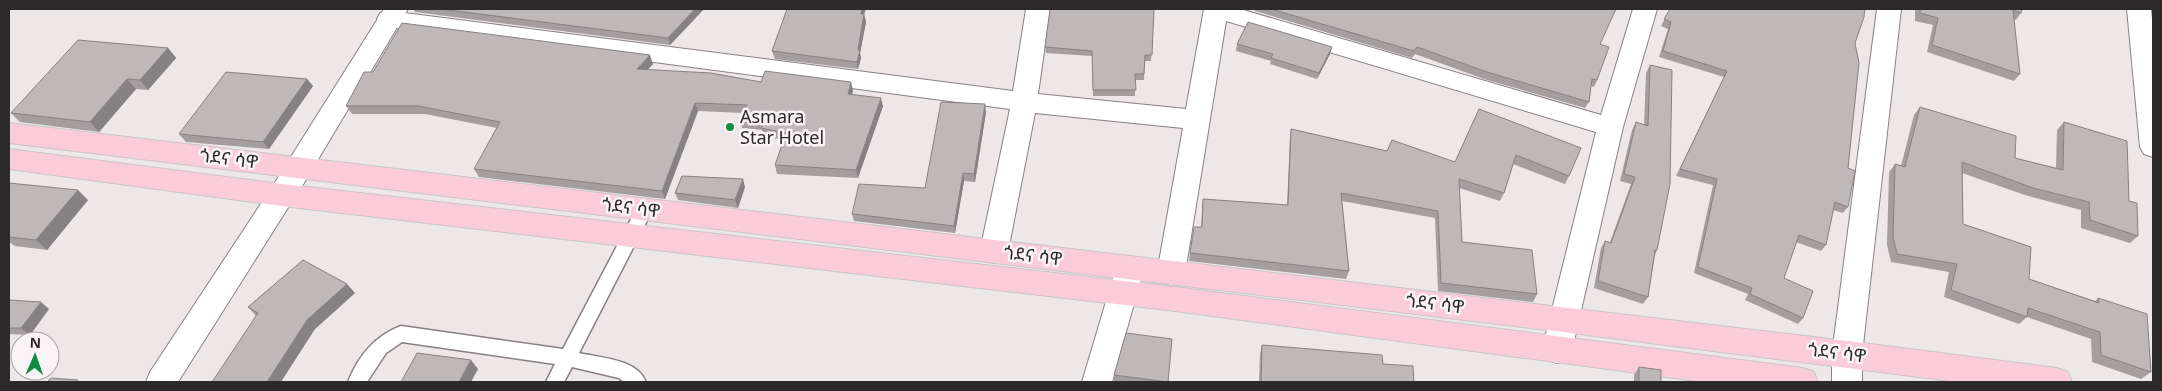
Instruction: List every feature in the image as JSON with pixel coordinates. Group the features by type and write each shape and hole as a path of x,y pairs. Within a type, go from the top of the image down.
{"main road":[{"name":"ጎደና ሳዋ","path":"9,133 994,251 1127,280 1557,350 1802,382"},
{"name":"ጎደና ሳዋ","path":"9,159 282,195 632,237 1127,280 1171,272 1847,354 2057,382"}],"street":[{"path":"994,251 1024,102 1038,9"},
{"path":"1171,272 1216,9 1610,127"},
{"path":"1557,350 1610,127 1645,9"},
{"path":"1847,382 1847,354 1889,9"},
{"path":"2139,9 2153,147"},
{"path":"161,382 282,195 392,14 1024,102 1198,120"},
{"path":"1097,382 1127,280"}],"lane":[{"path":"555,382 632,237 644,210"},
{"path":"357,382 384,341 402,334 568,358 624,371 637,382"}],"building":[{"path":"440,9 695,9 668,38"},
{"path":"787,9 862,9 861,14 864,14 857,62 772,51"},
{"path":"1050,9 1154,9 1152,55 1145,55 1144,74 1135,74 1136,90 1093,90 1092,51 1045,47"},
{"path":"1271,9 1616,9 1600,44 1609,47 1597,80 1592,79 1589,102 1487,72 1417,47 1414,51"},
{"path":"1670,9 1865,9 1855,43 1859,63 1848,168 1855,171 1848,207 1835,202 1826,245 1799,235 1784,278 1813,291 1803,318 1750,294 1752,288 1698,267 1717,179 1680,169 1727,71 1663,51 1671,22 1664,19"},
{"path":"1920,9 2022,9 2021,13 2013,10 2020,74 1932,45 1938,18 1920,13"},
{"path":"1248,22 1332,47 1319,73 1271,58 1273,54 1237,44"},
{"path":"402,23 650,55 637,69 711,73 761,82 765,71 851,82 848,94 881,98 856,170 775,165 786,133 761,128 764,123 740,120 747,105 695,103 662,191 474,169 500,122 419,106 346,106 364,72 373,72"},
{"path":"78,40 168,48 140,80 127,79 90,122 11,113"},
{"path":"1650,65 1672,70 1670,184 1657,250 1655,250 1648,297 1598,281 1605,241 1611,243 1635,177 1624,174 1636,122 1648,126"},
{"path":"226,72 307,79 263,142 179,134"},
{"path":"941,102 985,104 974,174 963,173 954,226 852,214 859,184 925,188"},
{"path":"1920,107 2016,136 2015,158 2063,170 2064,122 2127,141 2129,201 2137,203 2138,236 2090,220 2089,202 2033,188 1962,162 1963,224 2031,247 2029,279 2099,303 2098,298 2147,314 2151,372 2101,355 2100,332 2028,308 2027,317 1951,290 1957,264 1897,254 1893,237 1895,164 1905,167"},
{"path":"1479,109 1581,148 1569,176 1516,155 1504,193 1459,179 1462,242 1532,250 1537,294 1441,283 1438,211 1341,193 1349,271 1190,253 1194,227 1202,227 1203,199 1288,205 1291,129 1387,151 1392,140 1455,162"},
{"path":"682,176 743,179 735,200 675,193"},
{"path":"9,183 78,190 36,240 9,237"},
{"path":"303,260 347,284 307,320 267,382 212,382 258,313 248,307"},
{"path":"9,300 41,302 21,328 9,328"},
{"path":"1126,333 1172,339 1168,382 1114,375"},
{"path":"1262,345 1382,355 1383,364 1413,366 1414,382 1261,382"},
{"path":"417,353 471,360 459,382 401,382"},
{"path":"1639,367 1661,370 1661,382 1639,382"},
{"path":"60,379 78,380 76,382 47,382 60,381"}],"place":[{"name":"Asmara Star Hotel","path":"730,127"}]}
